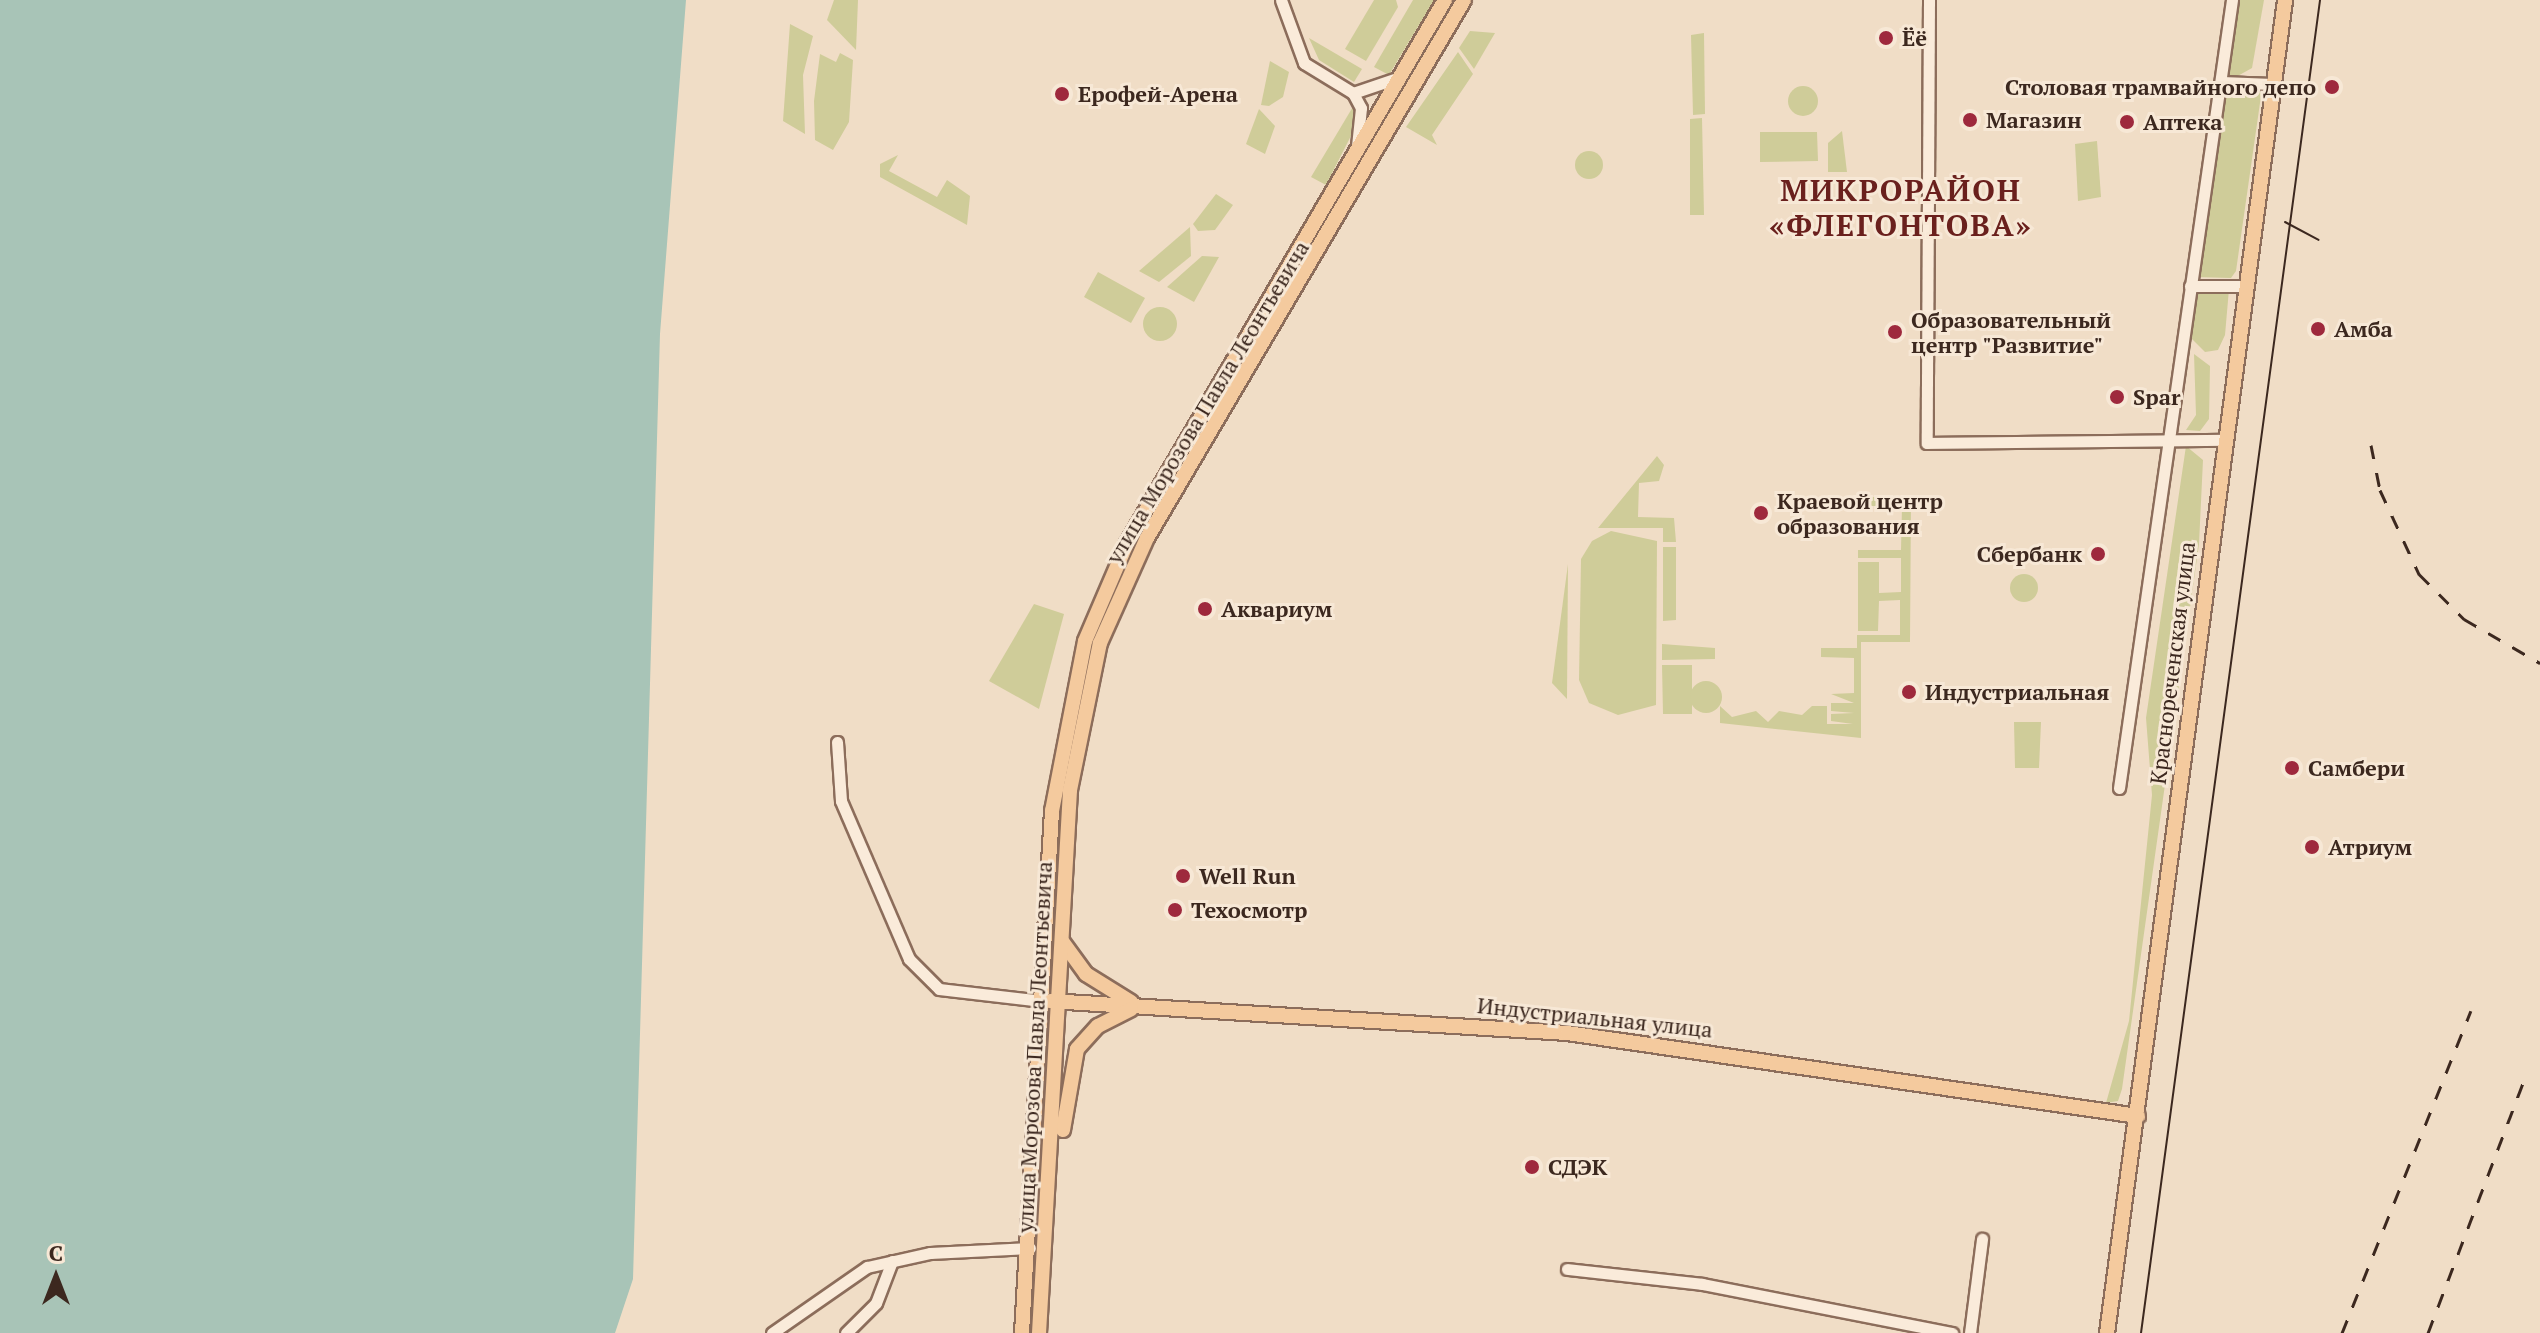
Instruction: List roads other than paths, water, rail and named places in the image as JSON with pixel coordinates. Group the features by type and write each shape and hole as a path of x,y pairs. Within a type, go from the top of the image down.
{"main road":[{"name":"улица Морозова Павла Леонтьевича","path":"1022,1333 1030,1248 1055,776 1085,641 1127,543 1445,0"},
{"name":"улица Морозова Павла Леонтьевича","path":"1039,1333 1051,1179 1063,901 1080,724 1116,603 1464,0"},
{"name":"Краснореченская улица","path":"2107,1333 2138,1116 2223,440 2285,0"},
{"path":"1063,901 1061,939 1072,961 1139,1006"},
{"name":"Индустриальная улица","path":"1042,1001 1567,1033 2138,1116"},
{"path":"1051,1179 1077,1049 1098,1026 1139,1006"}],"street":[{"path":"1281,0 1304,63 1353,93 1361,108 1355,154"},
{"path":"1929,0 1927,443 2223,440"},
{"path":"2119,788 2166,441 2232,0"},
{"path":"1353,93 1372,92 1404,73"},
{"path":"2221,82 2273,84"},
{"path":"2190,286 2245,286"},
{"path":"837,742 841,801 904,952 939,989 1042,1001"},
{"path":"1970,1333 1982,1239"},
{"path":"772,1333 830,1289 892,1261 1030,1248"},
{"path":"846,1333 876,1303 892,1261"},
{"path":"1567,1269 1702,1284 1952,1333"}],"tram line":[{"path":"2141,1333 2320,0"},
{"path":"2285,222 2319,240"}],"railway":[{"path":"2371,445 2380,490 2419,574 2464,619 2540,663"},
{"path":"2342,1333 2471,1011"},
{"path":"2428,1333 2527,1072"}],"place":[{"name":"Ёё","path":"1886,38"},
{"name":"Столовая трамвайного депо","path":"2332,87"},
{"name":"Ерофей-Арена","path":"1062,94"},
{"name":"Магазин","path":"1970,120"},
{"name":"Аптека","path":"2127,122"},
{"name":"Амба","path":"2318,329"},
{"name":"Образовательный центр \"Развитие\"","path":"1895,332"},
{"name":"Spar","path":"2117,397"},
{"name":"Краевой центр образования","path":"1761,513"},
{"name":"Сбербанк","path":"2098,554"},
{"name":"Аквариум","path":"1205,609"},
{"name":"Индустриальная","path":"1909,692"},
{"name":"Самбери","path":"2292,768"},
{"name":"Атриум","path":"2312,847"},
{"name":"Well Run","path":"1183,876"},
{"name":"Техосмотр","path":"1175,910"},
{"name":"СДЭК","path":"1532,1167"}],"district":[{"name":"МИКРОРАЙОН «ФЛЕГОНТОВА»","path":"1901,207"}]}
